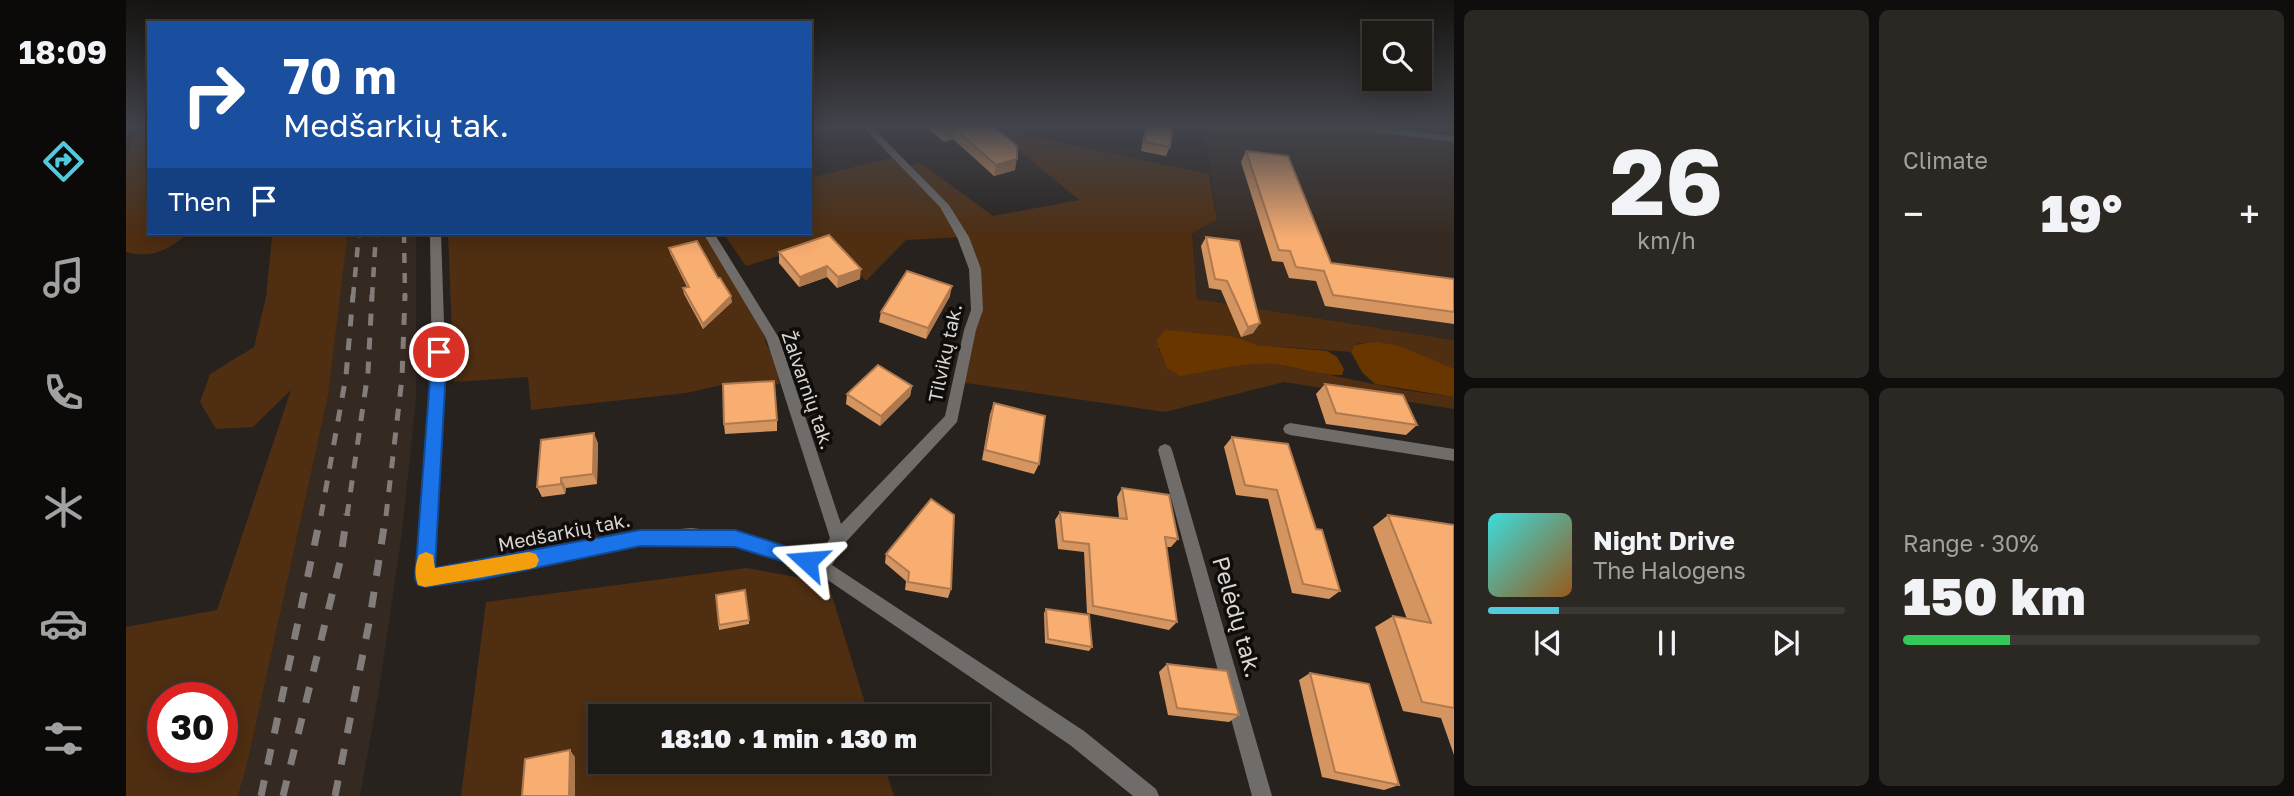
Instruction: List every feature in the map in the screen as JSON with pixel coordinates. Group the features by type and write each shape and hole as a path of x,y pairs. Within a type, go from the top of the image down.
{"street":[{"name":"Tilvikų tak.","path":"838,538 952,418 970,330 977,310 975,269 957,226 943,205 903,164"},
{"name":"Medšarkių tak.","path":"435,235 439,372 425,578 483,570 640,538 735,538 792,554 822,567 1077,738 1149,796"},
{"name":"Žalvarnių tak.","path":"710,235 772,338 838,538"},
{"path":"1290,429 1454,455"},
{"name":"Pelėdų tak.","path":"1165,450 1262,796"},
{"path":"822,567 838,538"}],"shaded area":[{"path":"126,164 147,164 147,235 185,235 160,252 126,252"},
{"path":"865,164 923,164 993,216 1079,200 1036,164 1163,164 1209,174 1217,219 1192,234 1197,299 1454,340 1454,369 1360,343 1354,345 1351,352 1255,345 1236,337 1158,349 1164,357 1276,364 1403,390 1454,397 1454,409 1284,382 1165,412 959,382 977,310 963,237 906,240 866,281 828,241 746,266 724,235 812,235 812,178"},
{"path":"1209,164 1454,164 1454,340 1197,299 1192,234 1217,219"},
{"path":"225,235 348,235 328,396 247,765 238,796 126,796 126,627 217,610 291,390 253,427 216,429 200,402 210,374 254,347 266,297 272,236"},
{"path":"348,235 416,235 416,399 402,532 360,796 238,796 247,765 328,396"},
{"path":"448,235 708,235 741,283 772,338 765,341 773,357 780,384 732,383 686,393 531,410 528,377 454,382"},
{"path":"1165,330 1236,337 1256,345 1327,351 1337,357 1344,369 1342,375 1333,375 1261,364 1180,376 1167,368 1159,347 1157,339"},
{"path":"1377,342 1400,346 1454,369 1454,397 1375,384 1362,372 1351,352 1354,345"},
{"path":"747,568 828,583 865,704 588,704 588,774 887,774 894,796 461,796 486,602"}],"building":[{"path":"1250,164 1291,164 1331,263 1454,279 1454,312 1333,295 1324,271 1296,267 1290,251 1279,250"},
{"path":"829,235 861,269 838,277 827,266 800,277 779,252"},
{"path":"1206,237 1239,241 1260,323 1248,327 1227,281 1215,279"},
{"path":"697,241 731,296 703,324 683,288 689,287 669,248"},
{"path":"907,271 952,286 928,328 881,312"},
{"path":"878,365 912,386 881,416 847,394"},
{"path":"774,381 777,420 724,424 723,384"},
{"path":"1325,384 1403,395 1417,425 1336,413"},
{"path":"994,403 1045,416 1039,464 985,450"},
{"path":"594,433 593,474 561,478 561,484 537,487 541,440"},
{"path":"1232,437 1288,444 1316,529 1322,530 1340,591 1303,584 1277,490 1245,485"},
{"path":"1122,488 1169,495 1178,539 1165,537 1177,622 1093,606 1089,544 1063,541 1060,512 1127,519"},
{"path":"931,499 954,515 951,589 908,582 909,572 886,554"},
{"path":"1388,515 1454,525 1454,708 1422,702 1393,616 1431,623"},
{"path":"745,590 749,620 719,625 716,595"},
{"path":"1046,609 1089,615 1092,647 1048,639"},
{"path":"1167,664 1227,671 1239,715 1177,708"},
{"path":"1310,673 1369,684 1399,785 1335,772"},
{"path":"570,750 569,796 522,796 525,759"}],"railway":[{"path":"353,297 359,235"},
{"path":"372,297 376,235"},
{"path":"404,235 405,296"},
{"path":"321,516 346,376 353,295"},
{"path":"347,516 368,372 372,295"},
{"path":"386,516 402,378 405,296"},
{"path":"261,796 321,514"},
{"path":"283,796 340,562 347,514"},
{"path":"335,796 370,618 386,514"}],"slow traffic":[{"path":"426,561 425,578 529,560"}],"route":[{"path":"439,352 425,578 483,570 640,538 735,538 792,554 807,561"}]}
